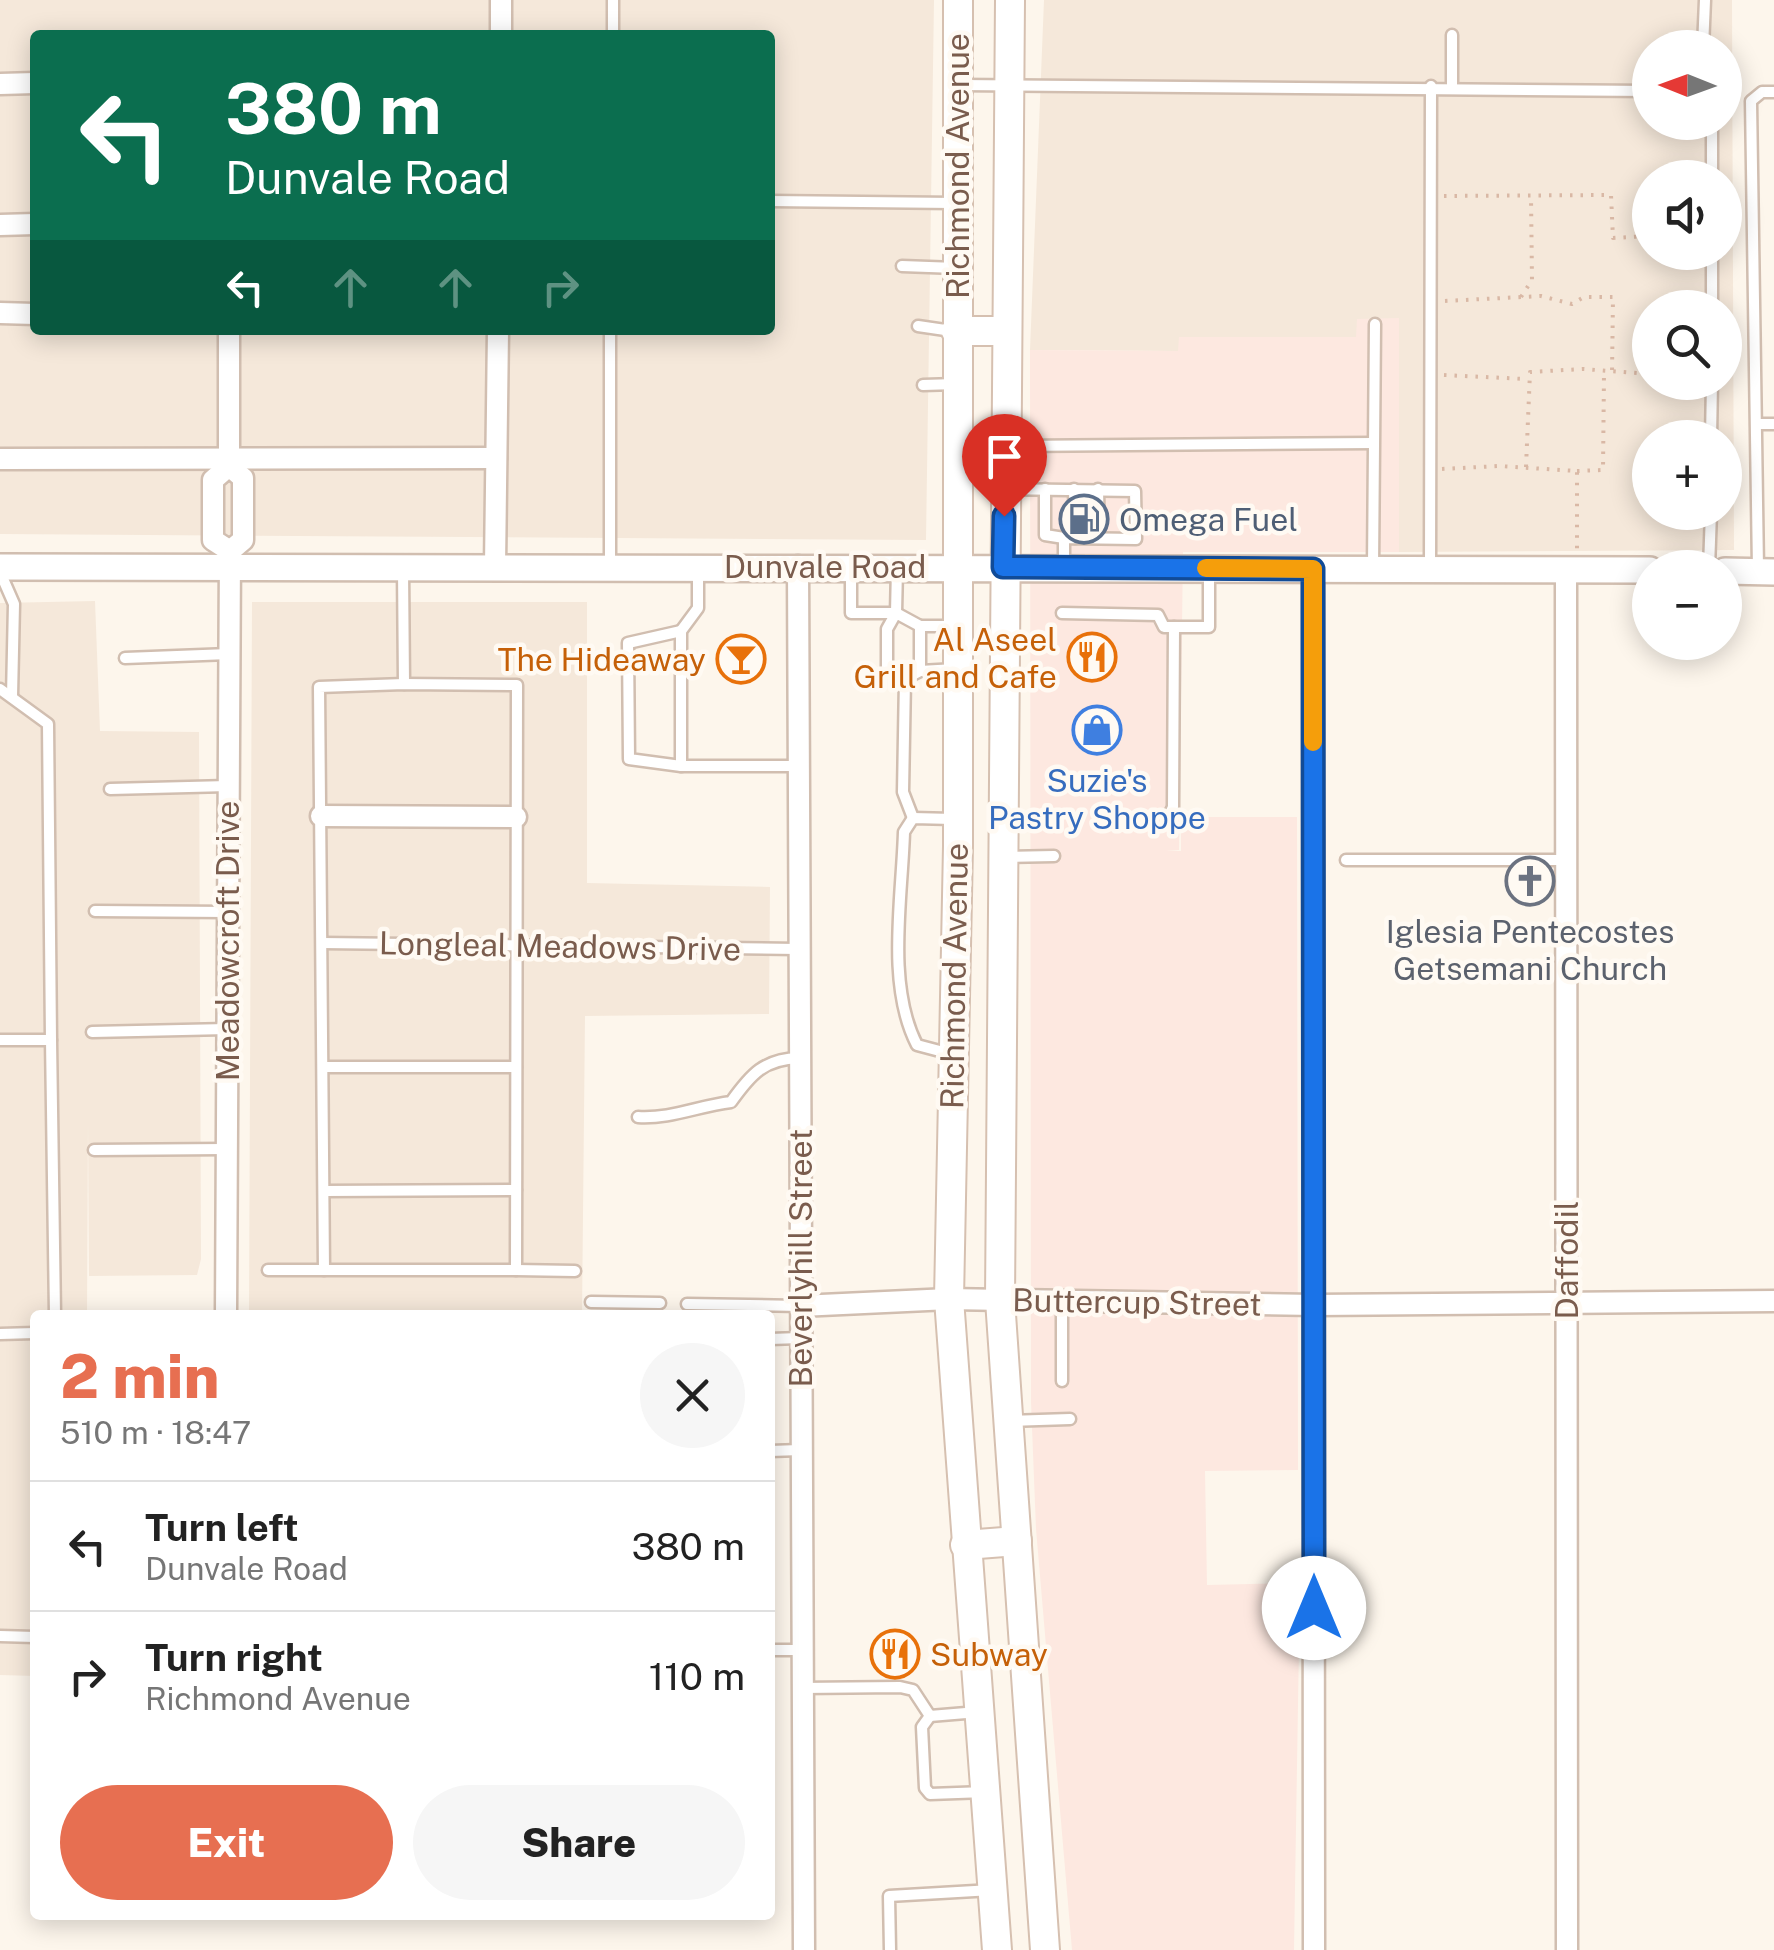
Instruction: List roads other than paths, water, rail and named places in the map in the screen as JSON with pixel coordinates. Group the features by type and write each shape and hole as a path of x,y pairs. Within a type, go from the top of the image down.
{"main road":[{"name":"Richmond Avenue","path":"958,0 958,819 949,1300 998,1950"},
{"name":"Richmond Avenue","path":"1010,0 1000,1300 1045,1950"},
{"path":"956,331 1006,332"},
{"path":"958,819 1005,822"},
{"path":"952,1060 1000,1065"},
{"path":"965,1545 1017,1541"},
{"path":"985,1787 1034,1778"}],"street":[{"path":"500,30 501,0"},
{"path":"0,84 30,84"},
{"path":"0,224 30,224"},
{"path":"0,314 30,314"},
{"path":"229,335 229,462 243,478 243,540 230,559 213,540 213,480 229,462"},
{"path":"496,566 498,335"},
{"path":"0,460 496,458"},
{"name":"Dunvale Road","path":"0,570 230,559 403,566 1632,570"},
{"name":"Meadowcroft Drive","path":"226,1310 230,559"},
{"name":"Beverlyhill Street","path":"798,566 804,1950"},
{"path":"1313,569 1314,1950"},
{"name":"Daffodil","path":"1566,1950 1566,860 1572,570"},
{"path":"321,816 516,818"},
{"name":"Buttercup Street","path":"800,1306 949,1300 1314,1305 1774,1302"}],"lane":[{"path":"613,0 613,30"},
{"path":"1704,30 1705,0"},
{"path":"1452,35 1452,87"},
{"path":"958,85 1632,91"},
{"path":"1430,569 1431,86"},
{"path":"1766,572 1757,424 1751,101 1762,92 1774,92"},
{"path":"775,201 957,203"},
{"path":"902,266 956,268"},
{"path":"1373,569 1376,324"},
{"path":"918,326 956,331"},
{"path":"610,335 610,566"},
{"path":"923,385 956,384"},
{"path":"1757,424 1774,424"},
{"path":"1005,446 1373,443"},
{"path":"1004,489 1045,489 1098,489 1135,491 1137,538 1045,535 1045,489"},
{"path":"1064,568 1074,489"},
{"path":"1098,489 1099,538"},
{"path":"1115,539 1115,568"},
{"path":"403,566 404,684"},
{"path":"681,766 681,631 698,608 698,566"},
{"path":"852,566 851,614 896,614 920,626 956,626"},
{"path":"896,566 896,614 887,629 887,668 905,679"},
{"path":"1062,614 1158,616 1164,627 1209,627 1210,568"},
{"path":"0,570 14,604 12,696"},
{"path":"920,626 920,671"},
{"path":"1166,820 1172,807 1174,627"},
{"path":"681,631 628,643 629,759 681,766 798,766"},
{"path":"125,658 230,654"},
{"path":"905,679 920,671 956,669"},
{"path":"905,679 902,792 913,818"},
{"path":"324,1270 319,687 404,684 517,686 516,1270"},
{"path":"0,689 48,724 50,745 55,1310"},
{"path":"110,788 228,786"},
{"path":"913,818 958,819"},
{"path":"913,818 904,832 904,1018 917,1045 952,1060"},
{"path":"1005,857 1054,856"},
{"path":"1346,860 1566,860"},
{"path":"95,911 228,912"},
{"name":"Longleal Meadows Drive","path":"322,942 798,949"},
{"path":"92,1032 227,1030"},
{"path":"0,1040 51,1040"},
{"path":"638,1118 668,1118 694,1106 731,1102 751,1074 774,1058 798,1058"},
{"path":"323,1067 516,1067"},
{"path":"94,1150 226,1149"},
{"path":"324,1191 516,1190"},
{"path":"268,1270 575,1271"},
{"path":"592,1302 660,1303"},
{"path":"1062,1302 1062,1381"},
{"path":"686,1304 800,1306"},
{"path":"0,1334 30,1333"},
{"path":"775,1339 800,1338"},
{"path":"1008,1421 1070,1420"},
{"path":"775,1451 800,1450"},
{"path":"0,1636 30,1636"},
{"path":"775,1650 800,1650"},
{"path":"800,1688 900,1687 913,1690 930,1716"},
{"path":"979,1712 930,1716 922,1727 924,1788 930,1794 985,1787"},
{"path":"890,1950 889,1896 993,1890"}],"place":[{"name":"Omega Fuel","path":"1084,519"},
{"name":"Al Aseel Grill and Cafe","path":"1092,657"},
{"name":"The Hideaway","path":"741,659"},
{"name":"Suzie's Pastry Shoppe","path":"1097,730"},
{"name":"Iglesia Pentecostes Getsemani Church","path":"1530,881"},
{"name":"Subway","path":"895,1654"}]}
